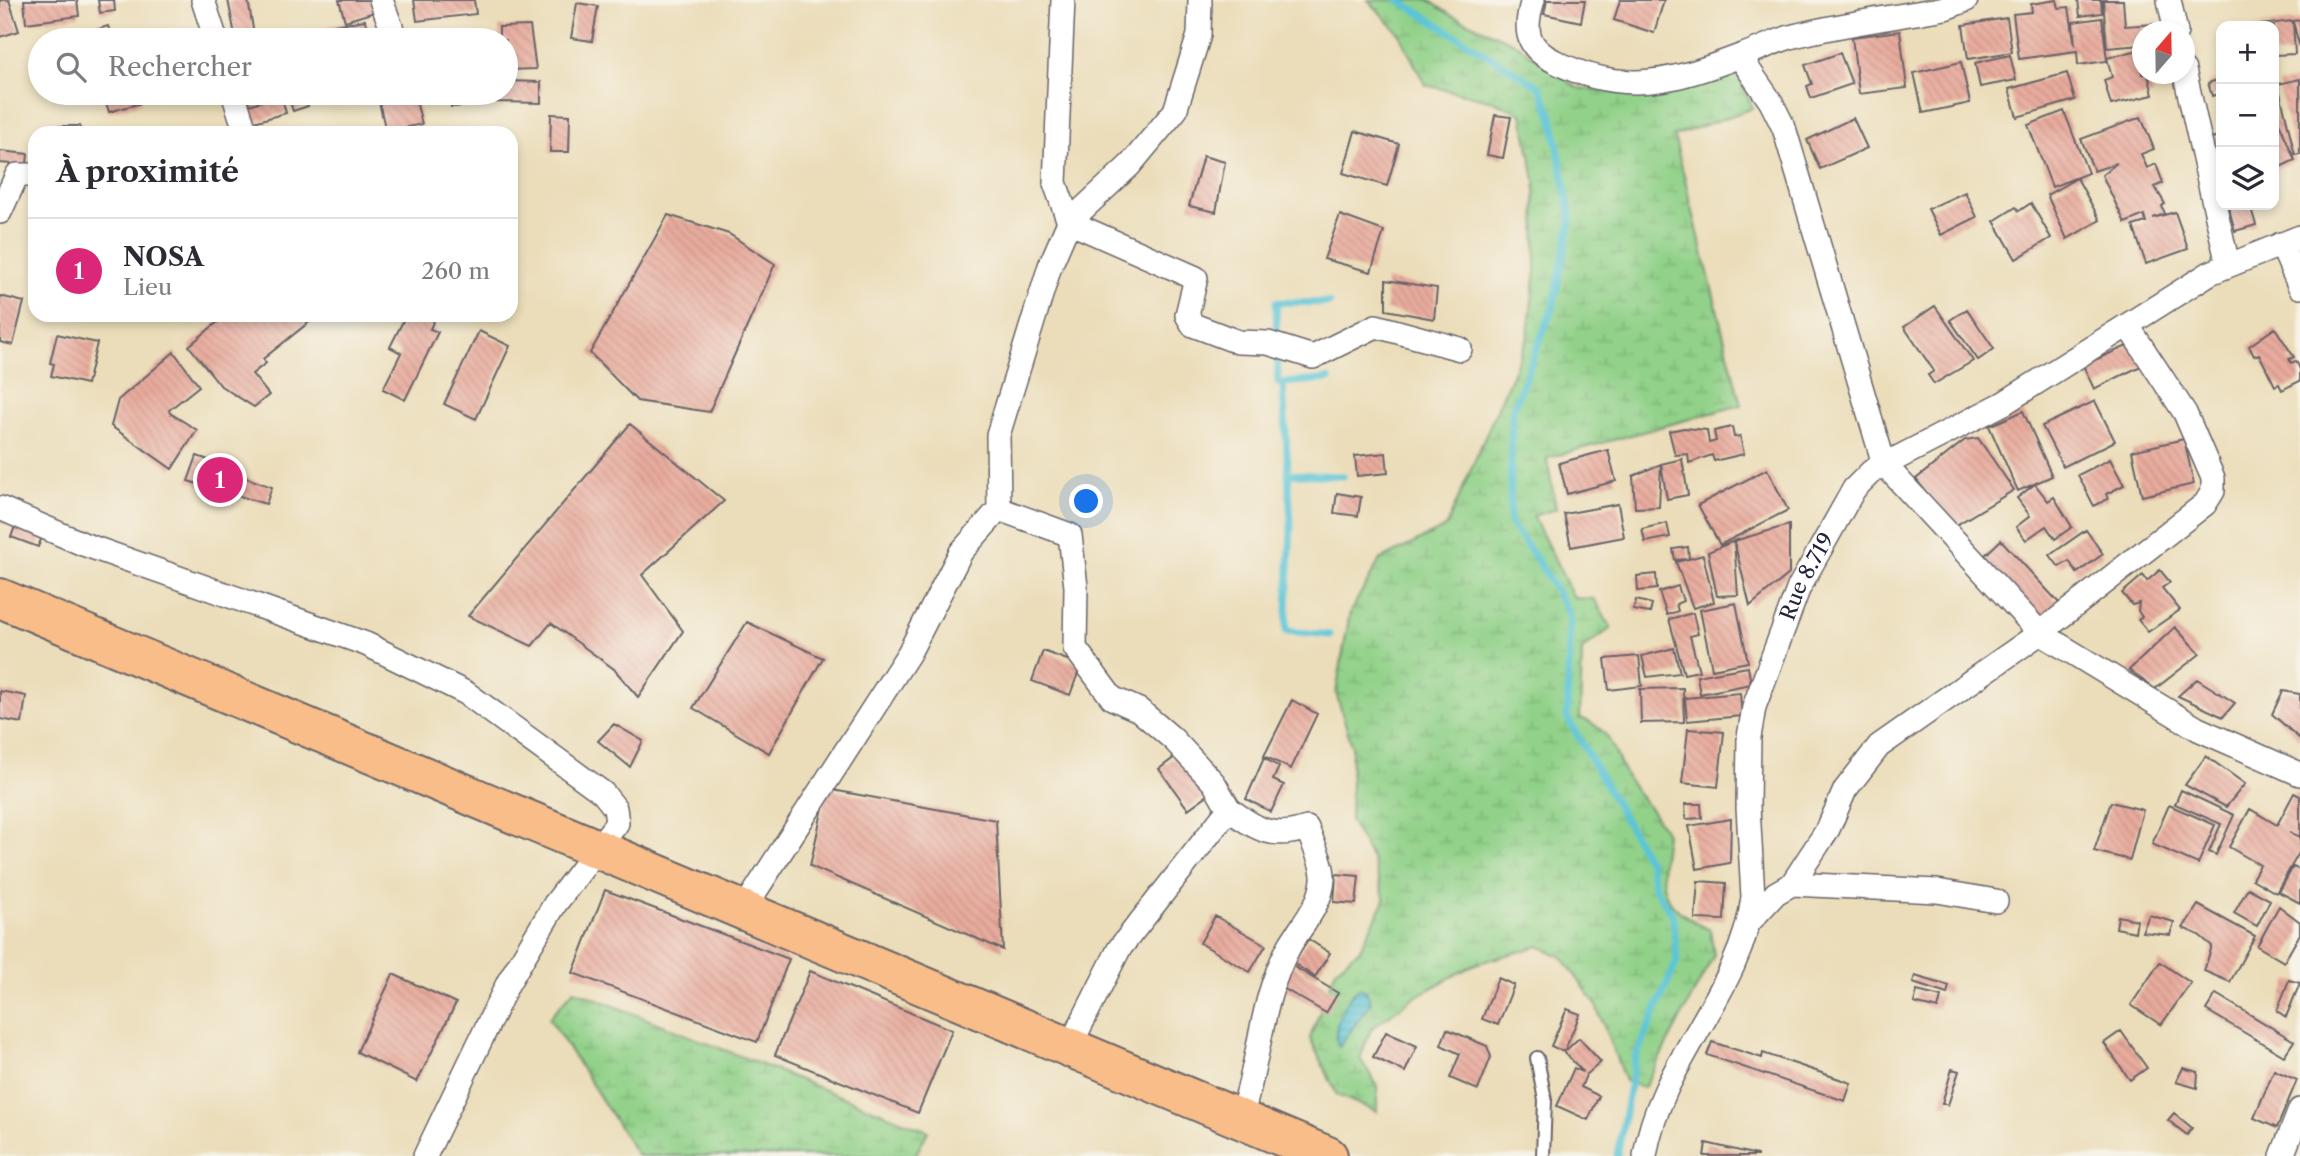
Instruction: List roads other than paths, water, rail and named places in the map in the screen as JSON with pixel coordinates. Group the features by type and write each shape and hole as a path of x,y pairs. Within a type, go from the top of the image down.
{"highway":[{"path":"0,597 742,912 1328,1156"}],"street":[{"path":"203,0 212,28"},
{"path":"381,0 392,28"},
{"path":"1063,0 1055,183 1069,222 1196,278 1188,315 1193,325 1238,342 1268,343 1313,357 1376,326 1460,349"},
{"path":"742,912 909,653 961,552 999,509 998,435 1050,266 1069,222 1130,165 1175,111 1199,36 1200,0"},
{"path":"1533,0 1526,20 1528,37 1547,58 1576,73 1623,84 1654,82 1741,57 1796,35 1945,8 1966,0"},
{"path":"2169,0 2174,21"},
{"path":"1741,57 1772,102 1784,128 1884,464 2040,633 2199,729 2300,774"},
{"path":"2188,84 2228,265"},
{"path":"237,105 244,126"},
{"path":"0,212 12,180 17,175 28,175"},
{"path":"2291,240 2300,288"},
{"name":"Rue 8.719","path":"1645,1156 1661,1099 1737,958 1751,920 1753,897 1749,737 1754,707 1799,587 1854,489 1871,471 2004,403 2228,265 2291,240"},
{"path":"1751,920 1776,894 1792,884 1829,830 1846,790 1879,746 2040,633 2205,504 2213,491 2213,478 2181,404 2128,326"},
{"path":"0,508 83,544 366,644 466,693 603,793 615,808 617,823 555,904 508,983 425,1156"},
{"path":"999,509 1070,535 1076,587 1075,648 1112,698 1139,710 1214,783 1229,809 1258,830 1289,834 1307,828 1324,876 1320,895 1276,973 1263,1012 1252,1082 1240,1119"},
{"path":"1069,1048 1119,949 1229,809"},
{"path":"1792,884 1937,891 1996,901"},
{"path":"2282,1156 2300,1110"}],"lane":[{"path":"1537,1058 1545,1100 1543,1156"}],"water":[{"path":"1359,988 1366,991 1371,1002 1339,1047 1336,1032 1340,1015 1348,999"}],"waterway":[{"path":"1398,0 1540,87 1553,120 1571,220 1553,307 1512,412 1510,522 1542,567 1570,616 1567,717 1649,862 1655,889 1673,915 1677,961 1635,1059 1617,1156"},
{"path":"1329,303 1276,302 1278,383 1283,383 1291,525 1286,631 1330,635"},
{"path":"1283,383 1329,379"},
{"path":"1289,474 1343,476"}],"place":[{"name":"NOSA","path":"220,480"}]}
